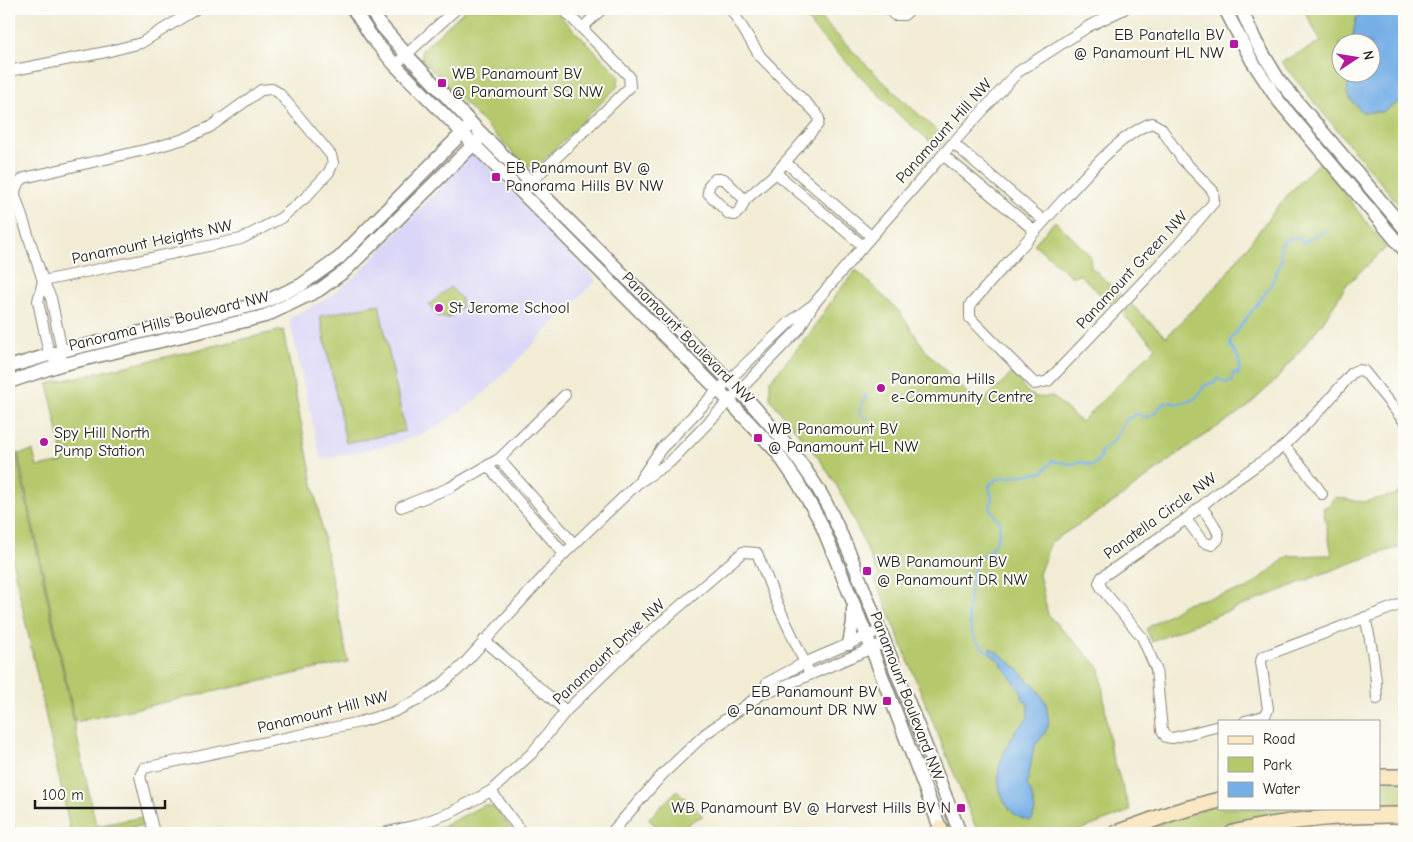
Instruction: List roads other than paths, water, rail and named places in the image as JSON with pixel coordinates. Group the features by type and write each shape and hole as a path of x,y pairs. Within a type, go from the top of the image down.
{"main road":[{"path":"1380,777 1404,777"},
{"path":"1116,833 1218,800"},
{"path":"1233,833 1283,823 1336,817 1404,815"},
{"path":"1131,833 1158,818"}],"street":[{"path":"9,71 106,52 141,43 196,9"},
{"name":"Panamount Boulevard NW","path":"353,9 373,39 395,65 729,401 776,451 798,483 820,521 867,636 941,832"},
{"name":"Panamount Boulevard NW","path":"370,9 380,24 406,54 472,124 740,391 780,436 812,478 850,554 960,833"},
{"path":"395,65 456,9"},
{"path":"521,193 630,87 629,76 562,9"},
{"path":"582,28 602,9"},
{"path":"731,9 760,56 817,114 819,119 818,124 780,167 746,200"},
{"path":"889,9 894,15 904,15 911,9"},
{"name":"Panamount Hill NW","path":"154,833 140,776 144,768 360,722 393,712 418,700 442,684 462,666 574,544 638,483 670,462 799,329 813,305 871,236 1018,72 1089,26 1124,9"},
{"path":"1225,9 1252,61 1278,99 1404,250"},
{"path":"1241,9 1256,42 1279,80 1404,228"},
{"name":"Panamount Heights NW","path":"43,281 241,239 281,218 305,198 330,172 333,163 331,155 279,93 272,88 261,90 210,127 184,139 156,148 24,178 18,183 15,189 15,196 43,281 50,298 62,351 60,365"},
{"name":"Panamount Green NW","path":"1152,123 1161,128 1182,159 1213,191 1214,202 1176,247 1048,381 1035,384 970,318 970,306 1035,231 1099,162 1140,127 1152,123"},
{"name":"Panorama Hills Boulevard NW","path":"9,367 49,354 262,303 301,285 339,258 472,124"},
{"name":"Panorama Hills Boulevard NW","path":"9,382 60,365 265,316 319,290 345,271 482,134"},
{"path":"953,143 1044,221"},
{"path":"943,155 1035,231"},
{"path":"780,167 871,236"},
{"path":"780,167 863,246"},
{"path":"589,262 600,252"},
{"name":"Panamount Heights NW","path":"43,281 38,301 49,354"},
{"name":"Panamount Hill NW","path":"638,483 661,449 718,391 790,321 813,305"},
{"path":"49,354 60,365"},
{"name":"Panatella Circle NW","path":"1218,726 1174,738 1166,737 1162,730 1156,668 1142,636 1102,589 1099,582 1102,577 1186,519 1216,494 1284,446 1321,409 1353,372 1358,370 1364,371 1404,421"},
{"path":"401,507 449,488 499,459 565,394"},
{"path":"1284,446 1322,494"},
{"path":"499,459 574,544"},
{"path":"488,466 564,554"},
{"path":"1186,519 1203,542 1212,545 1216,542 1219,539 1219,533 1201,507"},
{"name":"Panamount Drive NW","path":"383,833 417,825 452,812 491,791 532,753 566,711 631,648 743,552 757,553 810,674"},
{"path":"849,644 853,622 853,602"},
{"path":"1249,720 1265,716 1268,709 1261,662 1262,657 1404,603"},
{"path":"1365,617 1376,667 1377,699"},
{"path":"763,693 767,683 804,663 880,631"},
{"path":"484,640 566,711"},
{"path":"611,833 662,775 705,734 763,693 772,691 884,643"},
{"path":"491,791 522,833"},
{"path":"9,825 10,833"}],"water":[{"path":"1364,9 1404,9 1404,99 1382,112 1362,112 1347,95 1348,82 1380,82 1380,32 1354,32 1356,18"},
{"path":"990,648 999,653 1018,669 1029,682 1034,684 1046,703 1049,724 1045,733 1034,747 1027,785 1031,792 1035,810 1031,821 1018,817 1009,808 1001,793 998,778 1000,764 1006,749 1015,732 1028,717 1028,705 1022,698 1022,693 1002,666 1002,663 990,654"}],"waterway":[{"path":"1401,173 1404,163"},
{"path":"989,652 976,639 972,631 969,614 975,566 978,560 995,544 1000,530 1000,522 990,509 992,498 989,485 997,479 1043,472 1052,461 1070,464 1082,462 1092,466 1101,458 1101,451 1114,440 1128,418 1137,414 1145,417 1152,415 1163,403 1171,402 1176,404 1190,401 1199,394 1204,386 1215,382 1217,379 1226,383 1232,381 1233,373 1235,372 1238,375 1240,362 1230,345 1231,339 1270,287 1282,259 1280,250 1284,240 1299,238 1304,243 1317,234 1326,232"},
{"path":"867,395 862,403 860,414 868,419"}],"place":[{"name":"EB Panatella BV @ Panamount HL NW","path":"1234,44"},
{"name":"WB Panamount BV @ Panamount SQ NW","path":"442,83"},
{"name":"EB Panamount BV @ Panorama Hills BV NW","path":"496,177"},
{"name":"St Jerome School","path":"439,308"},
{"name":"Panorama Hills e-Community Centre","path":"881,388"},
{"name":"WB Panamount BV @ Panamount HL NW","path":"758,438"},
{"name":"Spy Hill North Pump Station","path":"44,442"},
{"name":"WB Panamount BV @ Panamount DR NW","path":"867,571"},
{"name":"EB Panamount BV @ Panamount DR NW","path":"887,701"},
{"name":"WB Panamount BV @ Harvest Hills BV N","path":"961,808"}]}
